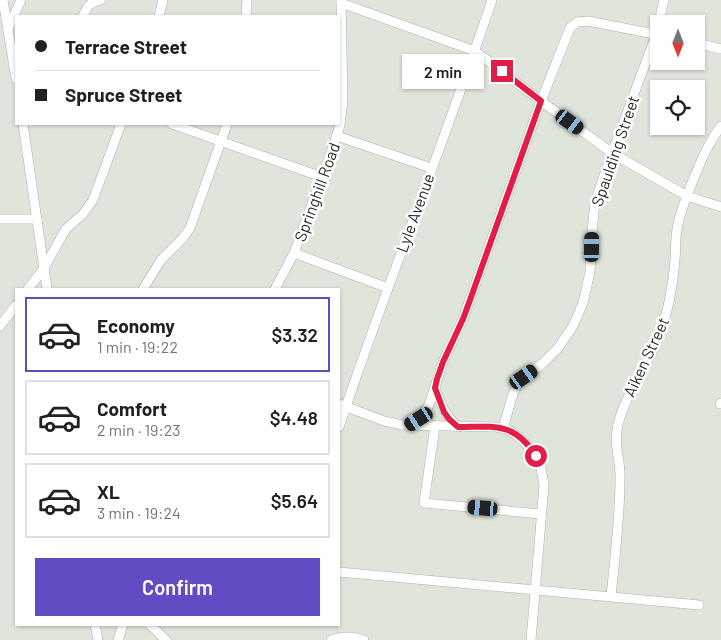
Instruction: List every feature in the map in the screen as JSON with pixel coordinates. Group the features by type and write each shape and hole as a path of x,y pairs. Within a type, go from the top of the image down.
{"street":[{"path":"2,0 15,73"},
{"path":"8,29 21,0"},
{"path":"83,15 90,4 101,0"},
{"path":"159,15 163,0"},
{"path":"246,15 247,0"},
{"name":"Lyle Avenue","path":"340,420 342,405 388,288 492,0"},
{"name":"Spaulding Street","path":"661,15 664,0"},
{"path":"341,2 475,51 612,153 687,196 721,207"},
{"name":"Springhill Road","path":"340,123 343,100 341,2"},
{"path":"408,426 419,419 428,407 443,362 463,319 567,32 574,24 588,21 650,34"},
{"path":"705,45 721,49"},
{"name":"Spaulding Street","path":"503,428 517,385 558,348 579,313 585,297 590,272 594,210 612,153 650,53"},
{"path":"24,125 47,288"},
{"path":"29,288 44,268 66,229 83,214 93,200 121,125"},
{"path":"175,125 322,177"},
{"path":"144,288 161,260 183,238 190,228 227,125"},
{"name":"Springhill Road","path":"276,288 294,254 340,125"},
{"name":"Aiken Street","path":"611,596 620,504 620,472 616,445 617,429 624,404 654,348 665,321 673,281 677,228 680,216 704,155 721,126"},
{"path":"337,136 431,168"},
{"path":"0,219 37,219"},
{"path":"294,254 388,288"},
{"path":"0,326 15,305"},
{"path":"435,388 444,412 458,427"},
{"path":"342,405 390,423 408,426 503,428 513,432 534,452 544,481 530,640"},
{"path":"435,426 424,503 541,514"},
{"path":"340,572 699,605"},
{"path":"95,626 98,640"},
{"path":"118,640 122,626"},
{"path":"151,626 166,640"},
{"path":"331,640 346,637 364,640"}],"route":[{"path":"502,71 541,101 463,319 443,362 435,388 444,412 458,427 503,428 519,436 536,456"}]}
